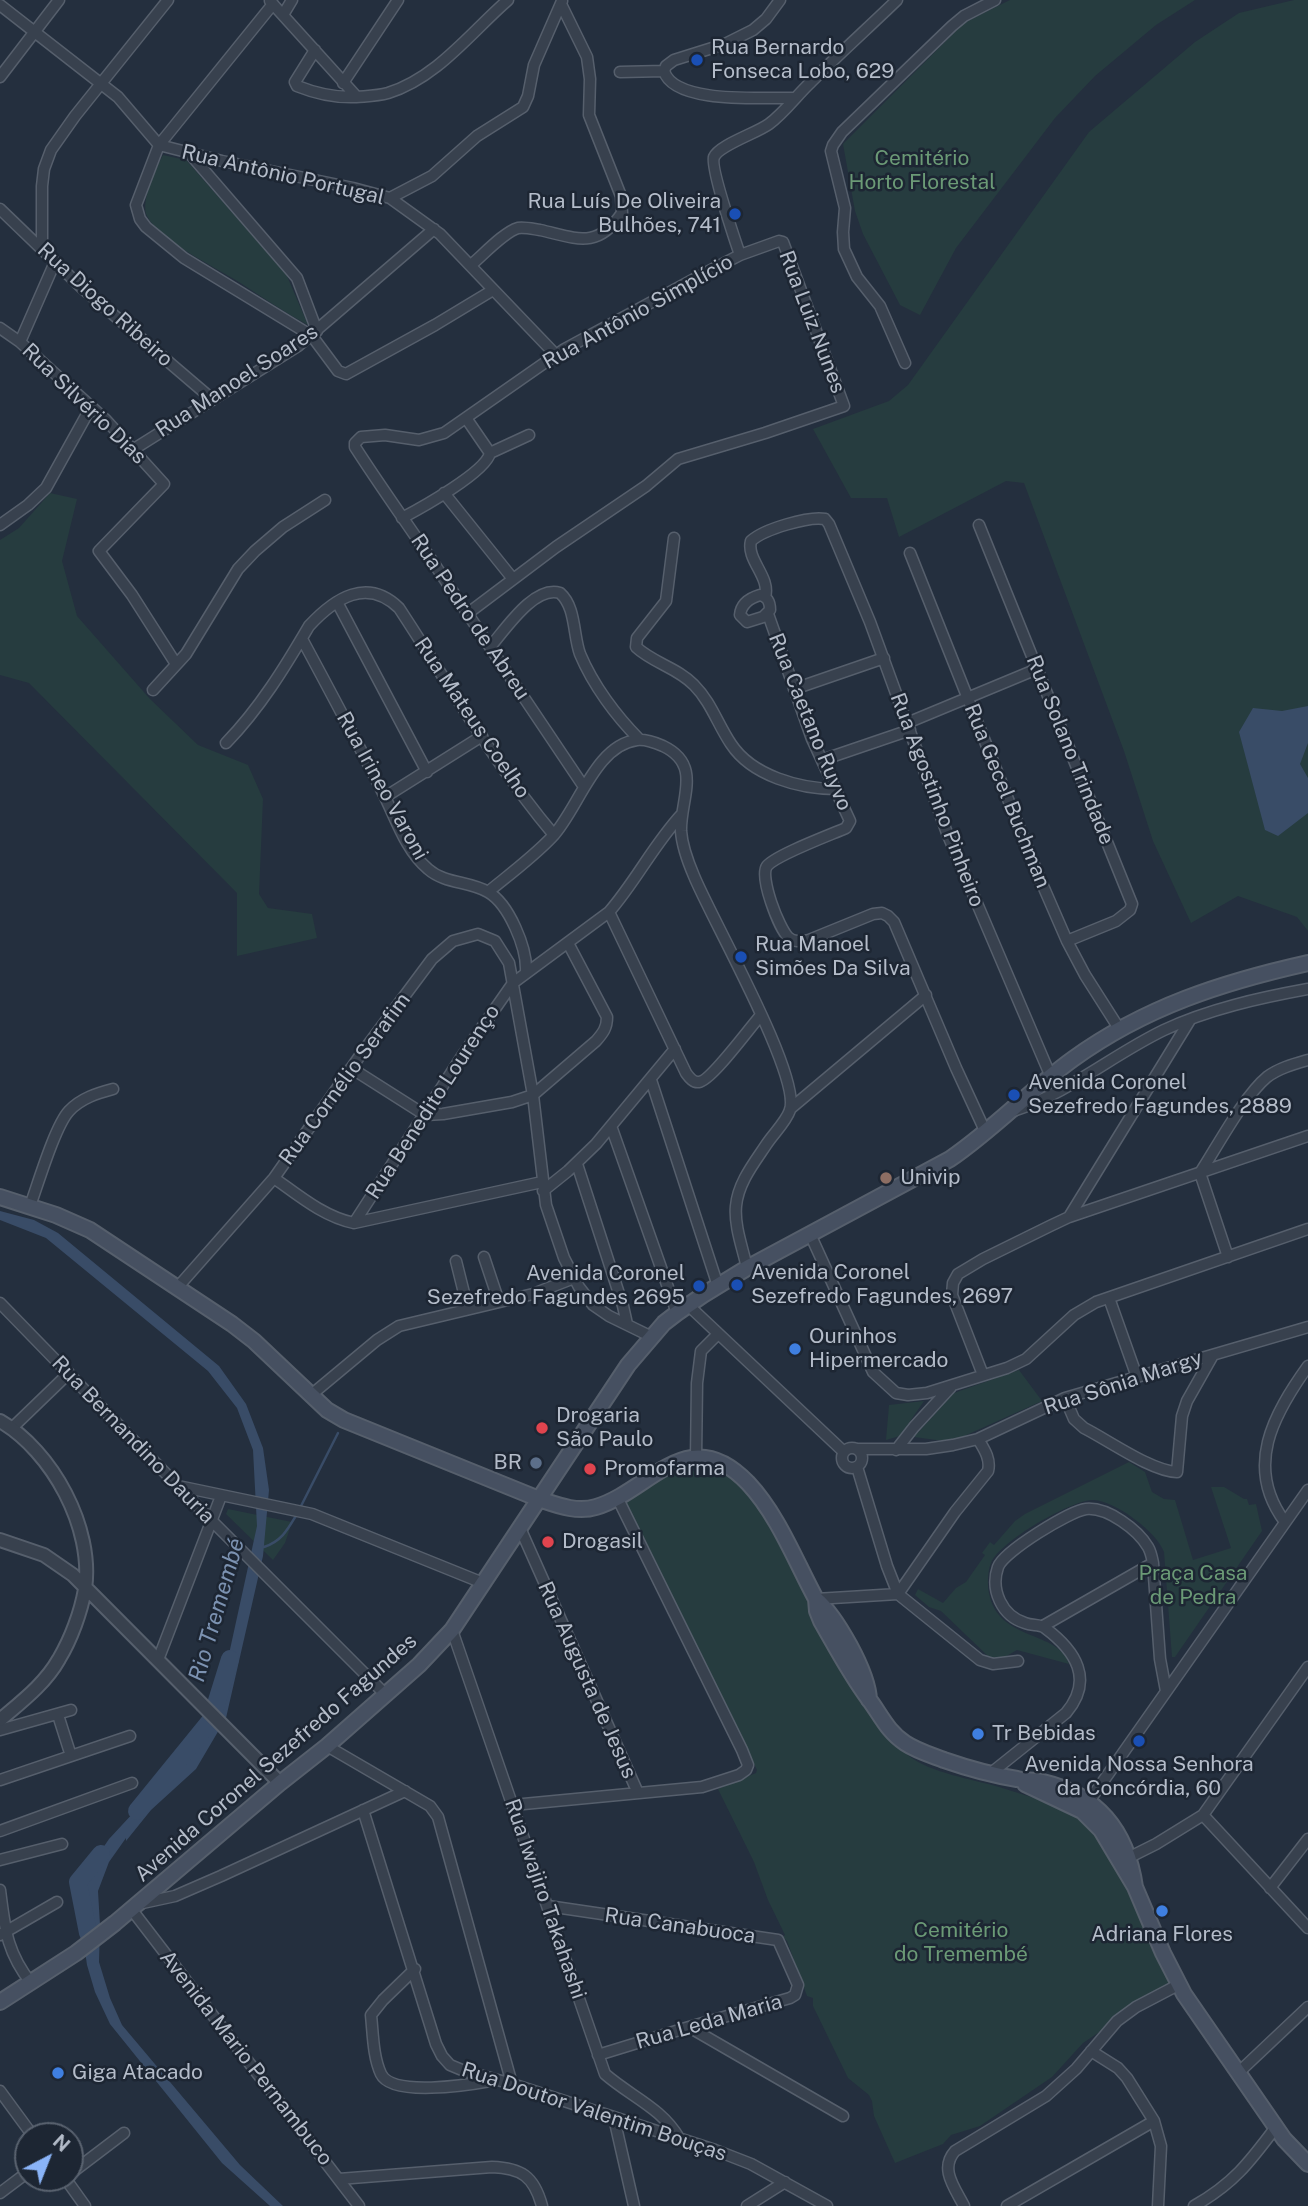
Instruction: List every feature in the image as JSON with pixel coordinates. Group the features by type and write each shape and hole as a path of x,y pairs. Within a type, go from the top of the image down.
{"main road":[{"name":"Avenida Coronel Sezefredo Fagundes","path":"0,2002 76,1953 135,1907 419,1665 452,1630 614,1386 652,1337 682,1309 747,1268 950,1159 986,1133 1075,1057 1120,1030 1194,994 1255,975 1308,963"},
{"path":"0,1197 56,1215 90,1230 232,1324 254,1341 327,1410 361,1428 538,1499 569,1508 594,1508 673,1462 696,1458 722,1463 734,1470 748,1483 776,1523 816,1598 834,1619 860,1666 870,1700 885,1726 907,1745 940,1758 1018,1780 1043,1782 1086,1806 1102,1811 1128,1858 1135,1886"},
{"path":"1086,1806 1135,1886 1178,1984 1289,2146 1308,2164"}],"street":[{"path":"0,77 59,0"},
{"path":"42,250 41,186 44,169 56,142 168,0"},
{"path":"283,15 292,0"},
{"path":"344,83 398,0"},
{"path":"315,50 295,82 296,85 317,94 340,97 385,94 412,83 429,72 508,0"},
{"path":"780,0 753,30 725,44 674,60 664,71 676,86 692,91 735,99 794,98"},
{"path":"740,255 713,163 714,156 720,150 768,125 897,0"},
{"path":"905,363 880,306 857,277 844,249 845,208 832,158 832,145 842,132 952,26 964,16 995,0"},
{"path":"314,334 184,258 146,227 140,219 136,205 159,145 271,2 356,97"},
{"path":"390,198 432,176 472,140 523,107 536,58 561,2"},
{"path":"471,265 493,245 517,229 531,229 583,240 598,236 622,213 621,196 589,115 590,79 587,57 561,2"},
{"path":"0,5 129,107 159,145"},
{"path":"620,72 664,71"},
{"name":"Rua Antônio Portugal","path":"159,145 390,198 434,229 555,354"},
{"path":"190,153 297,278 314,334 338,371 346,374 493,290"},
{"name":"Rua Diogo Ribeiro","path":"0,209 126,327 212,399"},
{"name":"Rua Manoel Soares","path":"134,449 314,334 434,229"},
{"name":"Rua Antônio Simplício","path":"355,447 361,437 371,435 419,440 444,433 555,354 740,255 779,241"},
{"name":"Rua Luiz Nunes","path":"513,579 637,493 678,459 776,430 844,406 785,244 779,241"},
{"path":"20,342 55,262"},
{"name":"Rua Silvério Dias","path":"0,328 20,342 91,407 134,449 164,484 99,551 132,595 176,664"},
{"path":"0,525 29,505 46,488 91,407"},
{"path":"402,518 444,493 490,458 490,453 466,418"},
{"path":"490,453 529,435"},
{"name":"Rua Pedro de Abreu","path":"355,447 584,787"},
{"path":"444,493 513,579 467,614"},
{"path":"153,690 195,641 238,569 283,527 325,500"},
{"name":"Rua Agostinho Pinheiro","path":"765,597 766,584 751,550 751,541 766,532 810,519 827,521 884,658 947,833 1051,1077"},
{"name":"Rua Solano Trindade","path":"979,525 1132,904 1130,910 1116,921 1067,941"},
{"path":"674,538 666,601 637,638 636,647 693,683 711,707 731,745 751,765 809,787 836,789"},
{"name":"Rua Gecel Buchman","path":"910,553 1067,941 1084,975 1120,1030"},
{"name":"Rua Mateus Coelho","path":"337,602 357,593 371,592 391,600 405,616 522,795 554,835"},
{"path":"489,647 534,598 548,592 560,593 568,602 575,636 589,671 613,709 639,739 664,747 681,760 687,776 681,831 688,862 785,1071 790,1109"},
{"path":"754,597 765,597 770,606 768,614 750,622 742,619 740,615 742,606 754,597"},
{"path":"226,743 266,696 309,625 337,602 427,772"},
{"name":"Rua Caetano Ruyvo","path":"768,614 822,760 850,821 846,828 767,866 764,878 766,887 783,929 788,937 799,942 882,913 894,922 926,995"},
{"name":"Rua Irineo Varoni","path":"302,639 407,842 428,869 454,882 488,892"},
{"path":"794,689 884,658"},
{"path":"822,760 909,727 982,691 1037,669"},
{"path":"385,797 482,736"},
{"path":"526,971 525,952 513,923 488,892 554,835 584,787 614,751 623,744 639,739"},
{"name":"Rua Benedito Lourenço","path":"354,1223 462,1056 513,983 609,912 668,829 682,814"},
{"path":"609,912 686,1073 694,1082 710,1075 761,1015"},
{"name":"Rua Cornélio Serafim","path":"177,1288 274,1178 432,959 453,941 478,934 495,941 509,963 533,1095 543,1187 558,1244 585,1296 599,1311 652,1337"},
{"path":"351,1068 425,1115 465,1111 533,1095 586,1050 604,1032 607,1025 607,1017 568,943"},
{"path":"1009,1113 1055,1095 1164,1030 1268,996 1308,989"},
{"path":"747,1268 736,1218 740,1188 790,1109 926,995 986,1133"},
{"path":"1069,1217 1190,1020"},
{"path":"274,1178 327,1213 354,1223 543,1187 576,1164 675,1049"},
{"path":"1200,1173 1261,1083 1278,1070 1308,1060"},
{"path":"651,1080 718,1286"},
{"path":"30,1206 67,1112 86,1099 113,1089"},
{"path":"611,1126 682,1309 718,1334 844,1452 844,1464 850,1468 857,1467"},
{"path":"983,1375 952,1295 953,1283 958,1274 1069,1217 1308,1136"},
{"path":"576,1164 627,1324"},
{"path":"1200,1173 1228,1256"},
{"path":"810,1234 873,1371 896,1393 918,1394 952,1387 1026,1359 1074,1315 1109,1298 1308,1229"},
{"path":"484,1257 499,1302"},
{"path":"456,1261 468,1309"},
{"path":"311,1395 390,1330 408,1323 533,1294 574,1278"},
{"path":"1109,1298 1137,1377"},
{"name":"Rua Bernandino Dauria","path":"0,1303 177,1486 385,1694"},
{"name":"Rua Sônia Margy","path":"844,1452 852,1447 896,1450 953,1446 978,1439 1065,1398 1308,1327"},
{"path":"696,1458 697,1383 701,1351 718,1334"},
{"path":"1065,1398 1074,1419 1084,1428 1162,1469 1177,1472 1182,1416 1187,1401 1213,1354"},
{"path":"1285,1522 1276,1510 1266,1485 1268,1440 1279,1411 1308,1366"},
{"path":"12,1428 69,1373"},
{"path":"896,1450 952,1387"},
{"path":"0,1421 12,1428 34,1449 52,1471 76,1516 84,1553 85,1588 75,1623 59,1660 34,1690 0,1720"},
{"path":"898,1594 955,1512 988,1471 988,1457 978,1439"},
{"path":"858,1449 862,1458 857,1467 898,1594 980,1660 993,1664 1018,1661"},
{"path":"177,1486 312,1514 483,1583"},
{"path":"1086,1806 1308,1490"},
{"path":"158,1660 212,1521 224,1497"},
{"path":"513,1805 690,1789 731,1778 746,1770 748,1765 617,1497"},
{"path":"991,1773 1066,1713 1074,1704 1078,1693 1080,1673 1070,1652 1043,1626 1027,1624 1006,1611 999,1601 996,1576 1002,1560 1018,1546 1086,1509 1099,1510 1113,1516 1139,1536 1149,1548 1153,1563 1160,1659 1166,1691"},
{"name":"Rua Augusta de Jesus","path":"520,1528 638,1793"},
{"path":"0,1541 44,1555 73,1575 280,1783"},
{"path":"1043,1626 1153,1563"},
{"path":"816,1598 898,1594"},
{"name":"Rua Iwajiro Takahashi","path":"452,1630 605,2074 667,2120 679,2138"},
{"path":"1128,1858 1203,1815 1308,1667"},
{"path":"0,1730 71,1710"},
{"path":"58,1714 71,1756"},
{"path":"0,1780 130,1736"},
{"path":"327,1746 430,1806 438,1817 512,2084"},
{"path":"0,1830 132,1783"},
{"path":"135,1907 187,1891 405,1791"},
{"name":"Rua Doutor Valentim Bouças","path":"363,1810 415,1969 436,2044 450,2065 679,2138 751,2164 827,2206"},
{"path":"1203,1815 1308,1928"},
{"path":"1270,1888 1308,1839"},
{"path":"0,1860 62,1844"},
{"path":"168,1879 187,1891"},
{"path":"0,1889 3,1934 31,1983"},
{"path":"3,1934 57,1902"},
{"name":"Rua Canabuoca","path":"548,1906 778,1940 792,1971"},
{"name":"Avenida Mario Pernambuco","path":"135,1907 359,2206"},
{"path":"415,1969 371,2015 382,2076 389,2083 399,2086 446,2086 494,2080"},
{"name":"Rua Leda Maria","path":"597,2055 790,1998 798,1991 792,1971"},
{"path":"964,2206 947,2172 951,2155 1046,2096 1068,2077 1124,2015 1178,1984"},
{"path":"1238,2073 1308,2007"},
{"path":"689,2027 843,2116"},
{"path":"1091,2051 1118,2068 1127,2078 1154,2122 1161,2146 1158,2206"},
{"path":"0,2091 23,2122"},
{"path":"614,2118 634,2206"},
{"path":"1007,2206 1154,2122"},
{"path":"1194,2206 1238,2176 1276,2127"},
{"path":"84,2163 124,2133"},
{"path":"339,2179 511,2167 525,2174 533,2183 541,2206"},
{"path":"747,2206 785,2182"}],"green space":[{"name":"Cemitério Horto Florestal","path":"1010,0 1195,0 1156,25 1095,76 1055,118 956,248 920,315 900,305 863,234 855,211 843,144 964,23"},
{"path":"1294,0 1308,0 1308,931 1297,917 1238,896 1191,923 1153,841 1124,751 1024,483 1006,481 899,537 887,498 851,498 813,429 889,401 908,385 1089,132 1195,42 1239,13"},
{"path":"163,155 186,160 278,265 287,276 308,325 175,244 154,225 147,216 146,202"},
{"path":"50,493 77,499 62,561 77,616 150,699 198,745 248,765 263,799 259,894 268,908 312,914 317,938 237,956 237,893 29,683 0,675 0,540 19,528"},
{"path":"1019,1370 1042,1401 951,1442 914,1437 954,1393"},
{"path":"924,1401 900,1436 886,1440 889,1405"},
{"name":"Praça Casa de Pedra","path":"1129,1462 1145,1472 1152,1492 1164,1499 1175,1500 1193,1560 1231,1548 1211,1487 1224,1487 1247,1499 1249,1505 1256,1504 1262,1531 1175,1657 1172,1657 1164,1552 1144,1527 1124,1512 1103,1502 1094,1500 1070,1506 1037,1523 1007,1544 997,1554 989,1569 989,1593 995,1609 1004,1620 1054,1645 1063,1653 1069,1664 1017,1650 1003,1658 991,1659 941,1611 929,1607 915,1595 918,1589 943,1603 956,1588 966,1582 985,1555 982,1553 990,1542 994,1545 1015,1521"},
{"name":"Cemitério do Tremembé","path":"679,1472 715,1472 737,1483 749,1494 769,1523 816,1615 874,1714 909,1756 940,1771 1047,1802 1090,1827 1102,1840 1124,1876 1168,1976 1166,1987 1083,2043 1052,2077 980,2126 951,2135 943,2144 895,2163 874,2116 869,2095 848,2078 813,2006 813,1998 807,1996 754,1862 718,1789 756,1773 757,1770 627,1504 627,1500 663,1476"},
{"path":"228,1509 292,1522 285,1543 273,1560 226,1514"}],"water":[{"path":"1308,706 1308,743 1300,764 1308,778 1308,813 1278,836 1265,830 1239,732 1253,708 1282,711"},
{"path":"0,1211 34,1220 58,1233 219,1366 246,1404 263,1448 269,1490 263,1556 226,1718 196,1769 151,1810 109,1862 98,1891 99,1962 122,2025 240,2165 283,2206 270,2206 222,2163 110,2024 95,1992 84,1944 84,1889 88,1870 109,1839 173,1770 214,1708 222,1686 257,1526 253,1450 237,1408 208,1371 46,1238 0,1220"}],"waterway":[{"path":"300,1508 338,1433"},
{"path":"264,1547 280,1538 297,1514"},
{"name":"Rio Tremembé","path":"137,1811 211,1720 230,1659"},
{"name":"Rio Tremembé","path":"88,1933 78,1882 101,1854"}],"place":[{"name":"Rua Bernardo Fonseca Lobo, 629","path":"697,60"},
{"name":"Rua Luís De Oliveira Bulhões, 741","path":"735,214"},
{"name":"Rua Manoel Simões Da Silva","path":"741,957"},
{"name":"Avenida Coronel Sezefredo Fagundes, 2889","path":"1014,1095"},
{"name":"Univip","path":"886,1178"},
{"name":"Avenida Coronel Sezefredo Fagundes, 2697","path":"737,1285"},
{"name":"Avenida Coronel Sezefredo Fagundes 2695","path":"699,1286"},
{"name":"Ourinhos Hipermercado","path":"795,1349"},
{"name":"Drogaria São Paulo","path":"542,1428"},
{"name":"BR","path":"536,1463"},
{"name":"Promofarma","path":"590,1469"},
{"name":"Drogasil","path":"548,1542"},
{"name":"Tr Bebidas","path":"978,1734"},
{"name":"Avenida Nossa Senhora da Concórdia, 60","path":"1139,1741"},
{"name":"Adriana Flores","path":"1162,1911"},
{"name":"Giga Atacado","path":"58,2073"}]}
